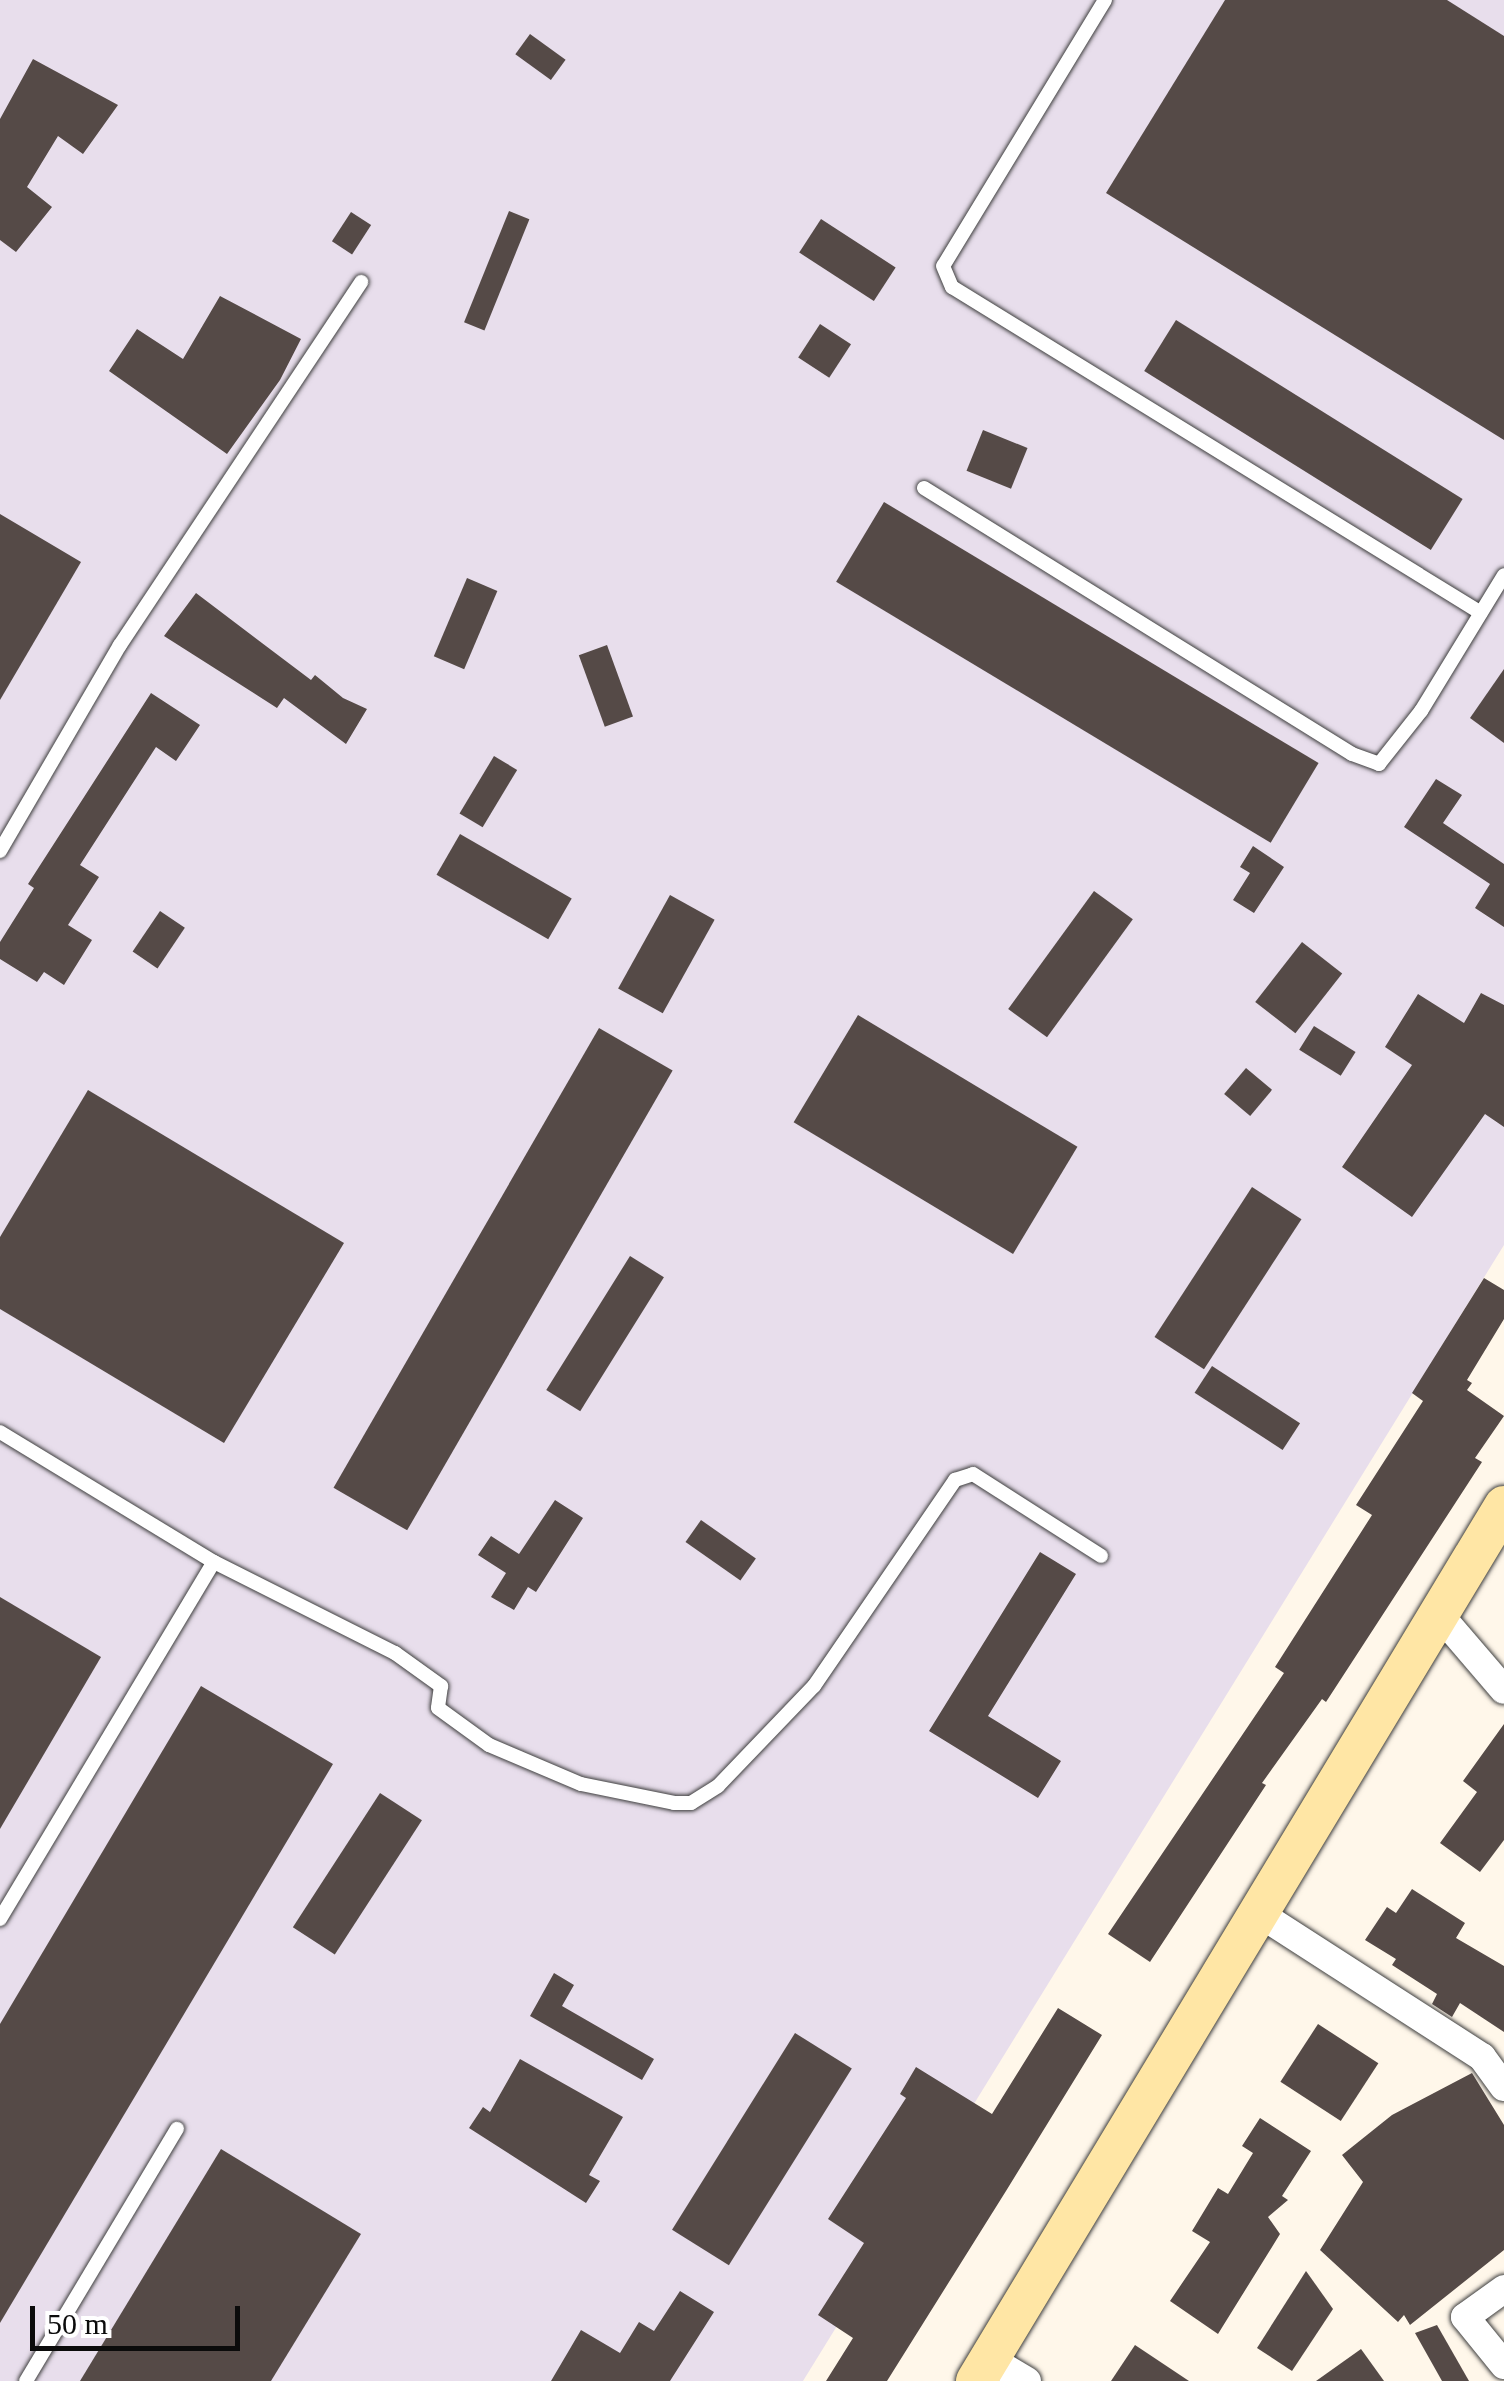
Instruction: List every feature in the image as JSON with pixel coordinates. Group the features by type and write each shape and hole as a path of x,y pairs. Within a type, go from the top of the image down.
{"main road":[{"path":"983,2370 1504,1506"}],"street":[{"path":"1438,1613 1504,1690"},
{"path":"1260,1914 1482,2056 1504,2088"},
{"path":"1504,2290 1464,2317 1504,2365"},
{"path":"983,2370 1027,2381"}],"lane":[{"path":"1105,0 943,266 952,286 1481,613"},
{"path":"0,850 120,645 362,282"},
{"path":"924,488 1352,754 1379,764 1421,711 1504,574"},
{"path":"0,1432 214,1562 395,1653 441,1686 438,1708 489,1745 581,1784 691,1803 718,1786 814,1686 956,1480 973,1474 1101,1556"},
{"path":"0,1919 214,1562"},
{"path":"26,2381 177,2129"}],"shaded area":[{"path":"0,0 1504,0 1504,1245 803,2381 0,2381"}],"building":[{"path":"1225,0 1447,0 1504,36 1504,440 1106,193"},
{"path":"530,34 566,60 551,80 515,54"},
{"path":"33,59 118,105 83,154 58,136 27,187 52,207 16,252 0,240 0,119"},
{"path":"509,211 529,219 484,331 464,322"},
{"path":"351,212 371,225 352,254 332,241"},
{"path":"821,219 896,267 874,301 799,253"},
{"path":"220,296 301,339 280,380 227,454 109,371 137,329 183,359"},
{"path":"1176,320 1463,499 1431,550 1144,371"},
{"path":"820,324 851,344 829,378 798,358"},
{"path":"983,430 1028,448 1011,489 967,471"},
{"path":"884,502 1319,763 1271,843 836,582"},
{"path":"0,514 81,562 0,700"},
{"path":"467,578 497,591 464,669 434,656"},
{"path":"196,593 311,680 315,675 343,698 367,709 346,744 284,698 277,708 164,636"},
{"path":"607,645 633,716 605,727 579,655"},
{"path":"1504,669 1504,743 1470,718"},
{"path":"151,693 200,725 176,761 156,747 80,865 99,877 68,925 92,940 64,985 44,972 37,982 0,959 0,942 34,888 28,884"},
{"path":"494,756 517,770 483,827 459,813"},
{"path":"1436,779 1462,795 1443,823 1504,864 1504,927 1475,908 1490,884 1404,827"},
{"path":"460,834 572,898 548,939 436,875"},
{"path":"1253,846 1284,867 1254,913 1233,900 1250,873 1240,867"},
{"path":"1094,891 1133,919 1047,1037 1008,1009"},
{"path":"670,895 715,920 663,1013 618,989"},
{"path":"160,911 185,928 157,968 133,952"},
{"path":"1302,942 1342,973 1295,1033 1255,1002"},
{"path":"1481,993 1504,1005 1504,1127 1485,1114 1412,1217 1342,1167 1412,1065 1385,1047 1418,994 1464,1023"},
{"path":"858,1015 1077,1147 1013,1254 794,1122"},
{"path":"1314,1026 1356,1052 1341,1076 1299,1050"},
{"path":"599,1028 673,1070 407,1530 334,1488"},
{"path":"1246,1068 1272,1090 1250,1116 1224,1094"},
{"path":"88,1090 344,1243 224,1443 0,1309 0,1237"},
{"path":"1252,1187 1301,1219 1204,1369 1155,1337"},
{"path":"630,1256 664,1277 580,1411 546,1390"},
{"path":"1484,1278 1504,1290 1504,1319 1467,1380 1472,1383 1467,1390 1504,1416 1475,1458 1482,1462 1326,1702 1322,1699 1262,1783 1266,1785 1150,1962 1108,1934 1284,1673 1275,1667 1372,1515 1356,1505 1423,1401 1412,1393"},
{"path":"1212,1366 1300,1423 1283,1450 1195,1393"},
{"path":"555,1500 583,1518 536,1592 528,1587 514,1610 491,1597 506,1573 478,1555 491,1536 519,1554"},
{"path":"701,1520 756,1558 740,1581 686,1542"},
{"path":"1040,1552 1076,1574 988,1716 1061,1761 1038,1798 929,1731"},
{"path":"0,1597 101,1657 0,1829"},
{"path":"201,1686 333,1764 0,2323 0,2024"},
{"path":"1504,1724 1504,1840 1480,1872 1440,1843 1477,1792 1463,1781"},
{"path":"380,1793 422,1820 335,1954 293,1927"},
{"path":"1412,1889 1465,1923 1456,1938 1504,1966 1504,2032 1460,2003 1452,2017 1432,2004 1437,1994 1392,1965 1396,1959 1365,1940 1387,1907 1396,1913"},
{"path":"554,1973 574,1985 562,2006 654,2059 642,2080 530,2016"},
{"path":"1058,2008 1102,2035 1006,2191 887,2381 826,2381 853,2338 818,2315 864,2243 828,2219 906,2098 900,2094 916,2067 992,2114"},
{"path":"1318,2024 1378,2063 1341,2121 1280,2082"},
{"path":"795,2033 852,2069 729,2265 672,2230"},
{"path":"520,2059 623,2117 589,2175 600,2181 586,2203 469,2128 483,2107 490,2112"},
{"path":"1472,2073 1504,2125 1504,2250 1410,2325 1404,2315 1398,2322 1320,2250 1363,2182 1342,2155 1392,2115"},
{"path":"1260,2118 1311,2151 1282,2196 1288,2200 1268,2217 1280,2234 1218,2334 1170,2301 1210,2242 1192,2231 1218,2188 1228,2194 1253,2153 1242,2146"},
{"path":"221,2149 361,2234 271,2381 80,2381"},
{"path":"1306,2271 1333,2309 1292,2371 1257,2348"},
{"path":"680,2291 714,2312 670,2381 551,2381 581,2330 620,2353 639,2322 654,2331"},
{"path":"1437,2325 1469,2381 1442,2381 1415,2333"},
{"path":"1135,2345 1189,2381 1111,2381"},
{"path":"1361,2349 1384,2381 1316,2381"}]}
